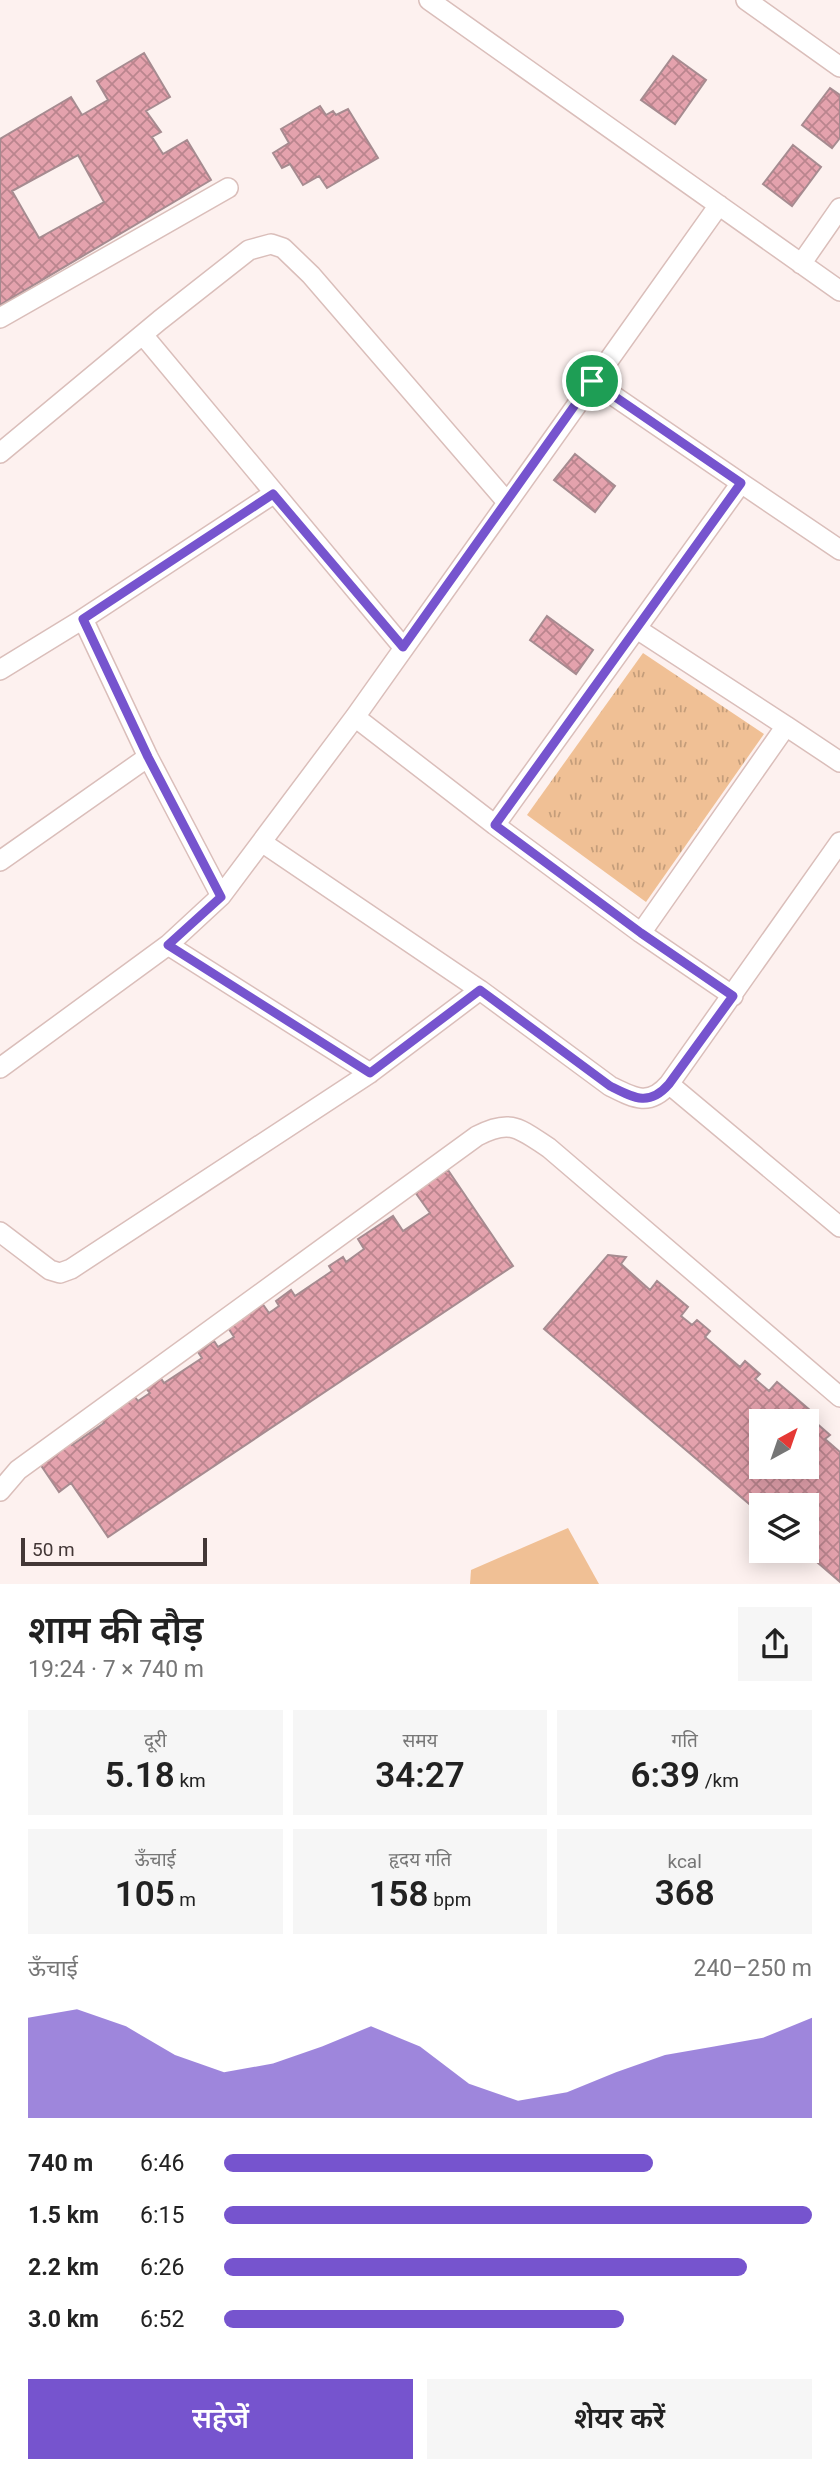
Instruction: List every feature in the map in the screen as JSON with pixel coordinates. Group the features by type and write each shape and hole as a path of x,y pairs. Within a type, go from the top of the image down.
{"street":[{"path":"429,0 840,291"},
{"path":"746,0 840,67"},
{"path":"0,318 228,188"},
{"path":"0,1068 168,945 221,897 355,717 719,205"},
{"path":"801,264 840,208"},
{"path":"0,453 169,312 249,250 271,244 283,248 341,309 507,502"},
{"path":"143,335 403,647"},
{"path":"592,381 840,550"},
{"path":"495,825 741,483"},
{"path":"0,670 83,619 273,494"},
{"path":"83,619 148,757 221,897"},
{"path":"637,629 840,762"},
{"path":"355,717 641,933 733,996"},
{"path":"641,933 786,726"},
{"path":"0,861 148,757"},
{"path":"262,843 480,990 610,1086 633,1098 648,1099 660,1094 669,1084 840,842"},
{"path":"168,945 370,1073"},
{"path":"0,1232 50,1270 61,1273 71,1269 370,1073 480,990"},
{"path":"669,1084 840,1227"},
{"path":"0,1491 18,1471 477,1136 505,1125 518,1128 549,1148 840,1397"}],"green space":[{"path":"643,653 764,734 646,902 527,815"},
{"path":"568,1528 599,1584 470,1584 471,1570"}],"building":[{"path":"144,53 170,97 146,111 161,132 152,137 163,154 187,140 211,180 0,305 0,139 71,97 82,115 108,100 97,81","holes":["78,155 104,202 39,238 12,191"]},
{"path":"673,56 706,80 675,124 641,100"},
{"path":"830,88 840,95 840,138 832,148 802,125"},
{"path":"320,106 326,115 333,111 336,115 348,109 378,158 327,188 319,176 303,185 290,164 282,168 273,153 289,143 281,129"},
{"path":"793,145 821,167 792,206 763,184"},
{"path":"575,454 615,486 595,512 554,480"},
{"path":"547,616 593,650 576,674 530,640"},
{"path":"448,1170 513,1266 108,1537 71,1483 59,1492 36,1458 67,1438 72,1445 104,1423 98,1415 131,1392 138,1401 150,1393 145,1387 160,1377 164,1383 202,1358 198,1352 214,1341 218,1347 234,1337 227,1326 262,1303 269,1313 279,1306 276,1301 291,1290 295,1296 332,1271 329,1266 343,1257 346,1262 364,1249 358,1239 393,1216 403,1231 430,1213 415,1192"},
{"path":"608,1255 626,1257 621,1264 650,1290 657,1281 688,1307 681,1316 692,1325 697,1320 710,1331 705,1337 740,1367 745,1361 760,1374 755,1379 769,1391 777,1382 809,1409 749,1409 749,1479 819,1479 819,1425 830,1435 825,1439 840,1452 840,1582 818,1563 819,1493 749,1493 749,1504 544,1329"}],"route":[{"path":"592,381 741,483 495,825 641,933 733,996 669,1084 660,1094 648,1099 633,1098 610,1086 480,990 370,1073 168,945 221,897 148,757 83,619 273,494 403,647 592,381"}]}
